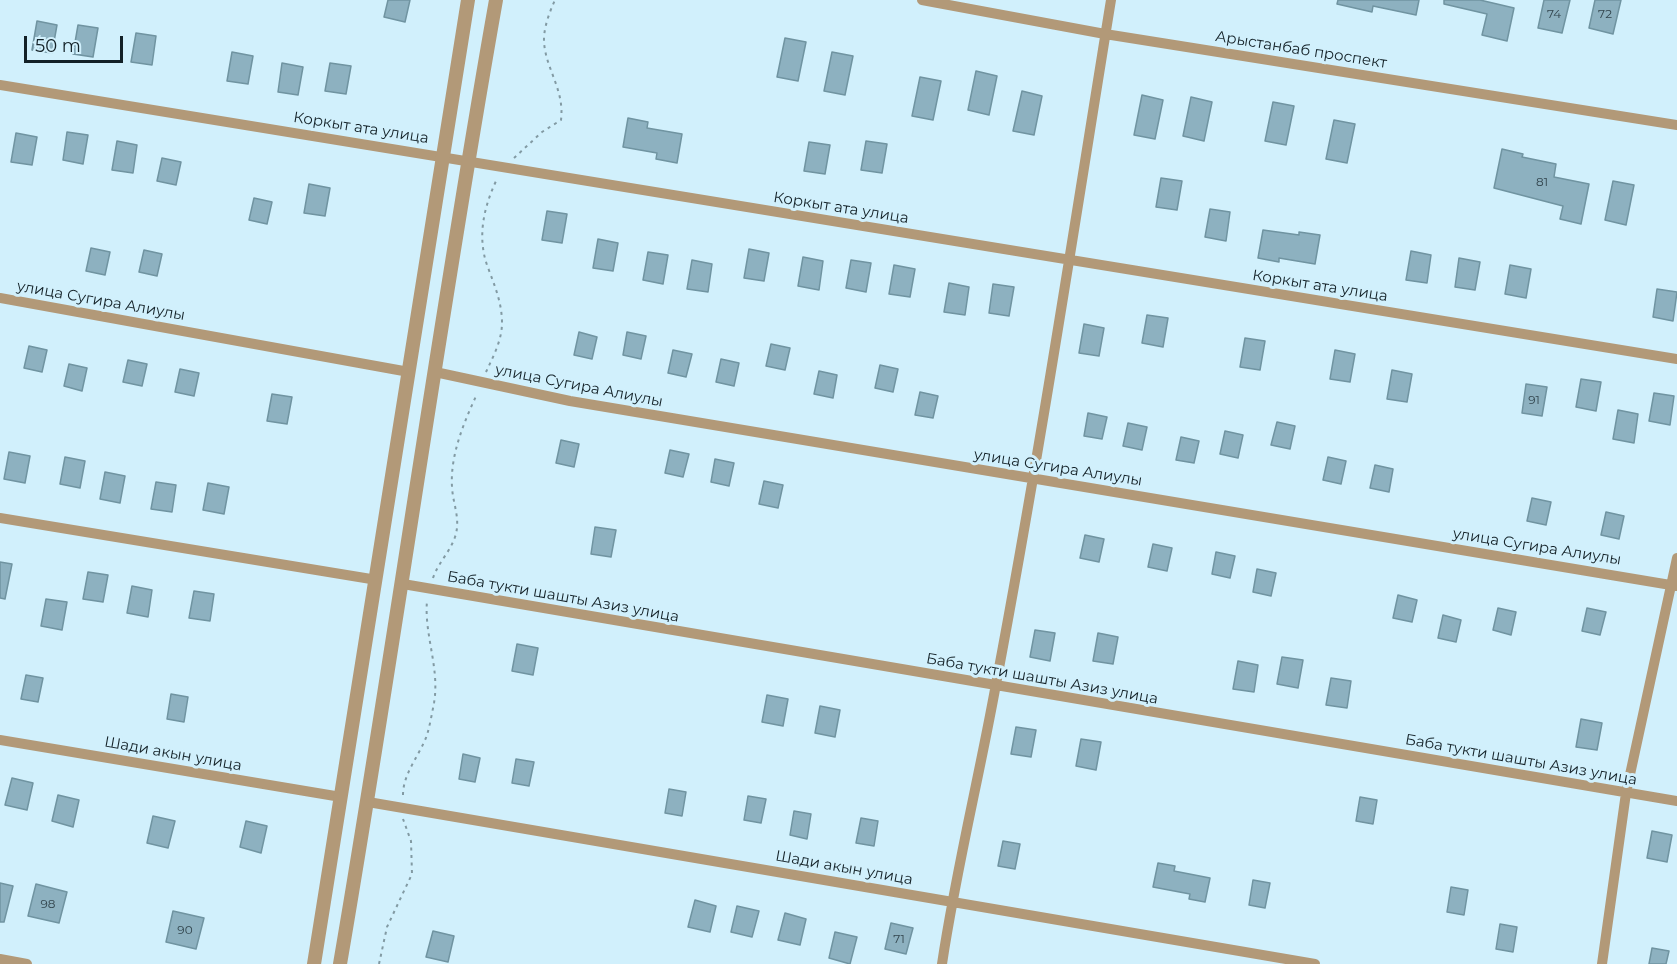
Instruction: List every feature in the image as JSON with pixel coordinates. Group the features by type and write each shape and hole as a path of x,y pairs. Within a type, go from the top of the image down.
{"street":[{"path":"314,964 468,0"},
{"path":"340,964 403,584 467,161 496,0"},
{"name":"Арыстанбаб проспект","path":"922,0 1105,34 1677,125"},
{"path":"942,964 951,901 996,686 1033,479 1111,0"},
{"name":"Коркыт ата улица","path":"0,85 1677,359"},
{"name":"улица Сугира Алиулы","path":"0,298 409,372"},
{"name":"улица Сугира Алиулы","path":"435,372 570,401 1675,586"},
{"path":"0,518 377,580"},
{"path":"1602,964 1626,793 1675,586 1677,558"},
{"name":"Баба тукти шашты Азиз улица","path":"403,584 1677,801"},
{"name":"Шади акын улица","path":"0,740 341,797"},
{"name":"Шади акын улица","path":"368,802 1315,964"},
{"path":"0,959 27,964"}],"path":[{"path":"378,964 387,927 412,874 411,841 402,818 403,785 427,735 434,702 436,672 426,614 429,589 438,563 454,538 458,515 452,487 457,443 496,350 502,324 498,290 486,262 481,232 496,180 521,148 561,120 563,103 546,54 544,37 555,0"}],"building":[{"path":"388,0 410,0 405,22 384,17"},
{"path":"1338,0 1419,0 1416,15 1373,6 1372,12 1337,4"},
{"path":"1444,0 1480,0 1514,8 1507,41 1482,35 1487,14 1444,4"},
{"path":"1544,0 1570,0 1562,33 1538,28"},
{"path":"1595,0 1621,0 1613,34 1589,28"},
{"path":"37,21 57,25 52,53 32,50"},
{"path":"78,25 98,28 93,57 73,54"},
{"path":"136,33 156,36 152,65 131,62"},
{"path":"785,38 806,42 798,81 777,77"},
{"path":"232,52 253,56 248,84 227,81"},
{"path":"832,52 853,56 845,95 824,91"},
{"path":"282,63 303,67 298,95 278,92"},
{"path":"330,63 351,66 346,94 325,91"},
{"path":"976,71 997,76 989,115 968,110"},
{"path":"920,77 941,81 933,120 912,116"},
{"path":"1022,91 1042,96 1034,135 1013,131"},
{"path":"1142,95 1163,100 1155,139 1134,135"},
{"path":"1191,97 1212,102 1204,141 1183,136"},
{"path":"1273,102 1294,106 1286,145 1265,141"},
{"path":"628,118 648,122 647,128 682,134 677,163 656,159 657,153 623,147"},
{"path":"1334,120 1355,124 1347,163 1326,159"},
{"path":"67,132 88,135 83,164 63,160"},
{"path":"16,133 37,137 32,165 11,162"},
{"path":"117,141 137,145 133,173 112,170"},
{"path":"866,141 887,144 882,173 861,170"},
{"path":"809,142 830,145 825,174 804,171"},
{"path":"1502,149 1523,154 1522,157 1556,164 1554,177 1589,184 1581,224 1560,219 1563,206 1494,188"},
{"path":"162,158 181,162 176,185 157,181"},
{"path":"1161,178 1182,181 1177,210 1156,207"},
{"path":"1613,181 1634,185 1626,225 1605,220"},
{"path":"309,184 330,188 325,216 304,213"},
{"path":"254,198 272,202 267,224 249,220"},
{"path":"1210,209 1230,212 1226,241 1205,237"},
{"path":"547,211 567,214 562,243 542,240"},
{"path":"1263,230 1299,235 1299,232 1320,235 1315,264 1279,258 1279,262 1258,258"},
{"path":"598,239 618,243 613,271 593,268"},
{"path":"91,248 110,252 105,275 86,271"},
{"path":"749,249 769,253 764,281 744,278"},
{"path":"144,250 162,254 157,276 139,272"},
{"path":"1411,251 1431,255 1427,283 1406,280"},
{"path":"648,252 668,255 663,284 643,280"},
{"path":"803,257 823,261 819,290 798,286"},
{"path":"1459,258 1480,262 1475,290 1455,287"},
{"path":"692,260 712,264 708,292 687,289"},
{"path":"851,260 871,263 866,292 846,288"},
{"path":"894,265 915,269 910,297 889,294"},
{"path":"1510,265 1531,269 1526,298 1505,294"},
{"path":"949,283 969,287 965,315 944,312"},
{"path":"993,284 1014,287 1009,316 989,313"},
{"path":"1657,289 1677,292 1673,321 1653,317"},
{"path":"1147,315 1168,318 1163,347 1142,343"},
{"path":"1084,324 1104,328 1099,356 1079,353"},
{"path":"579,332 597,337 592,359 574,355"},
{"path":"627,332 646,336 641,359 623,355"},
{"path":"1245,338 1265,341 1260,370 1240,367"},
{"path":"771,344 790,348 785,370 766,366"},
{"path":"29,346 47,350 42,372 24,368"},
{"path":"673,350 692,354 686,377 668,373"},
{"path":"1335,350 1355,354 1350,382 1330,379"},
{"path":"721,359 739,363 734,386 716,382"},
{"path":"128,360 147,364 142,386 123,382"},
{"path":"69,364 87,368 82,391 64,386"},
{"path":"880,365 898,369 893,392 875,388"},
{"path":"180,369 199,373 194,396 175,392"},
{"path":"1392,370 1412,374 1407,402 1387,399"},
{"path":"819,371 837,375 833,398 814,394"},
{"path":"1581,379 1601,382 1596,411 1576,407"},
{"path":"1526,384 1547,387 1542,416 1522,413"},
{"path":"920,392 938,396 933,418 915,415"},
{"path":"1654,393 1674,396 1670,425 1649,421"},
{"path":"272,394 292,397 287,424 267,421"},
{"path":"1618,410 1638,414 1634,443 1613,439"},
{"path":"1088,413 1107,417 1102,439 1084,436"},
{"path":"1277,422 1295,426 1290,449 1271,445"},
{"path":"1128,423 1147,427 1142,450 1123,446"},
{"path":"1225,431 1243,435 1238,458 1220,454"},
{"path":"1181,437 1199,441 1194,463 1176,460"},
{"path":"561,440 579,444 574,467 556,463"},
{"path":"670,450 689,454 683,477 665,473"},
{"path":"9,452 30,456 25,483 4,479"},
{"path":"65,457 85,461 80,488 60,484"},
{"path":"1328,457 1346,461 1341,484 1323,480"},
{"path":"715,459 734,463 729,486 711,482"},
{"path":"1375,465 1393,469 1389,492 1370,488"},
{"path":"105,472 125,476 120,503 100,499"},
{"path":"764,481 783,485 778,508 759,504"},
{"path":"156,482 176,485 172,512 151,509"},
{"path":"208,483 229,487 224,514 203,510"},
{"path":"1532,498 1551,502 1546,525 1527,521"},
{"path":"1606,512 1624,516 1619,539 1601,535"},
{"path":"595,527 616,530 611,557 591,554"},
{"path":"1085,535 1104,539 1099,562 1080,558"},
{"path":"1153,544 1172,548 1167,571 1148,567"},
{"path":"1216,552 1235,556 1230,578 1212,574"},
{"path":"0,562 12,564 5,599 0,598"},
{"path":"1257,569 1276,573 1271,596 1253,592"},
{"path":"88,572 108,575 103,602 83,599"},
{"path":"132,586 152,590 148,617 127,613"},
{"path":"194,591 214,594 210,621 189,618"},
{"path":"1398,595 1417,600 1412,622 1393,618"},
{"path":"46,599 67,602 62,630 41,626"},
{"path":"1498,608 1516,612 1511,635 1493,630"},
{"path":"1587,608 1606,612 1600,635 1582,631"},
{"path":"1443,615 1461,620 1456,642 1438,638"},
{"path":"1035,630 1055,633 1050,661 1030,657"},
{"path":"1098,633 1118,637 1113,664 1093,661"},
{"path":"517,644 538,648 533,675 512,671"},
{"path":"1282,657 1303,660 1298,688 1277,684"},
{"path":"1238,661 1258,665 1254,692 1233,689"},
{"path":"26,675 43,678 38,702 21,699"},
{"path":"1331,678 1351,681 1347,708 1326,705"},
{"path":"171,694 188,697 184,722 167,719"},
{"path":"767,695 788,699 783,726 762,722"},
{"path":"820,706 840,710 835,737 815,733"},
{"path":"1581,719 1602,723 1597,750 1576,747"},
{"path":"1016,727 1036,730 1031,757 1011,754"},
{"path":"1081,739 1101,742 1096,770 1076,766"},
{"path":"463,754 480,758 475,782 459,779"},
{"path":"516,759 534,762 529,786 512,783"},
{"path":"12,778 33,783 27,810 5,805"},
{"path":"669,789 686,792 682,816 665,813"},
{"path":"58,795 79,800 73,827 52,821"},
{"path":"748,796 766,799 761,823 744,820"},
{"path":"1360,797 1377,800 1373,824 1356,821"},
{"path":"794,811 811,814 807,839 790,835"},
{"path":"153,816 175,821 168,848 147,843"},
{"path":"861,818 878,821 874,846 856,843"},
{"path":"246,821 267,826 261,853 240,847"},
{"path":"1652,831 1672,835 1667,862 1647,858"},
{"path":"1003,841 1020,844 1015,869 998,866"},
{"path":"1158,863 1175,866 1174,871 1210,878 1205,902 1189,899 1190,894 1153,887"},
{"path":"1253,880 1270,883 1265,908 1249,905"},
{"path":"0,883 13,886 4,922 0,922"},
{"path":"36,884 67,892 59,923 28,916"},
{"path":"1451,887 1468,890 1464,915 1447,912"},
{"path":"695,900 716,906 710,932 688,927"},
{"path":"737,906 759,911 752,937 731,932"},
{"path":"173,911 204,918 196,949 166,942"},
{"path":"785,913 806,919 800,945 778,940"},
{"path":"891,923 913,928 906,954 885,949"},
{"path":"1500,924 1517,927 1513,952 1496,949"},
{"path":"433,931 454,936 448,962 426,957"},
{"path":"835,932 857,937 850,964 829,958"},
{"path":"1652,948 1669,951 1666,964 1649,964"}]}
